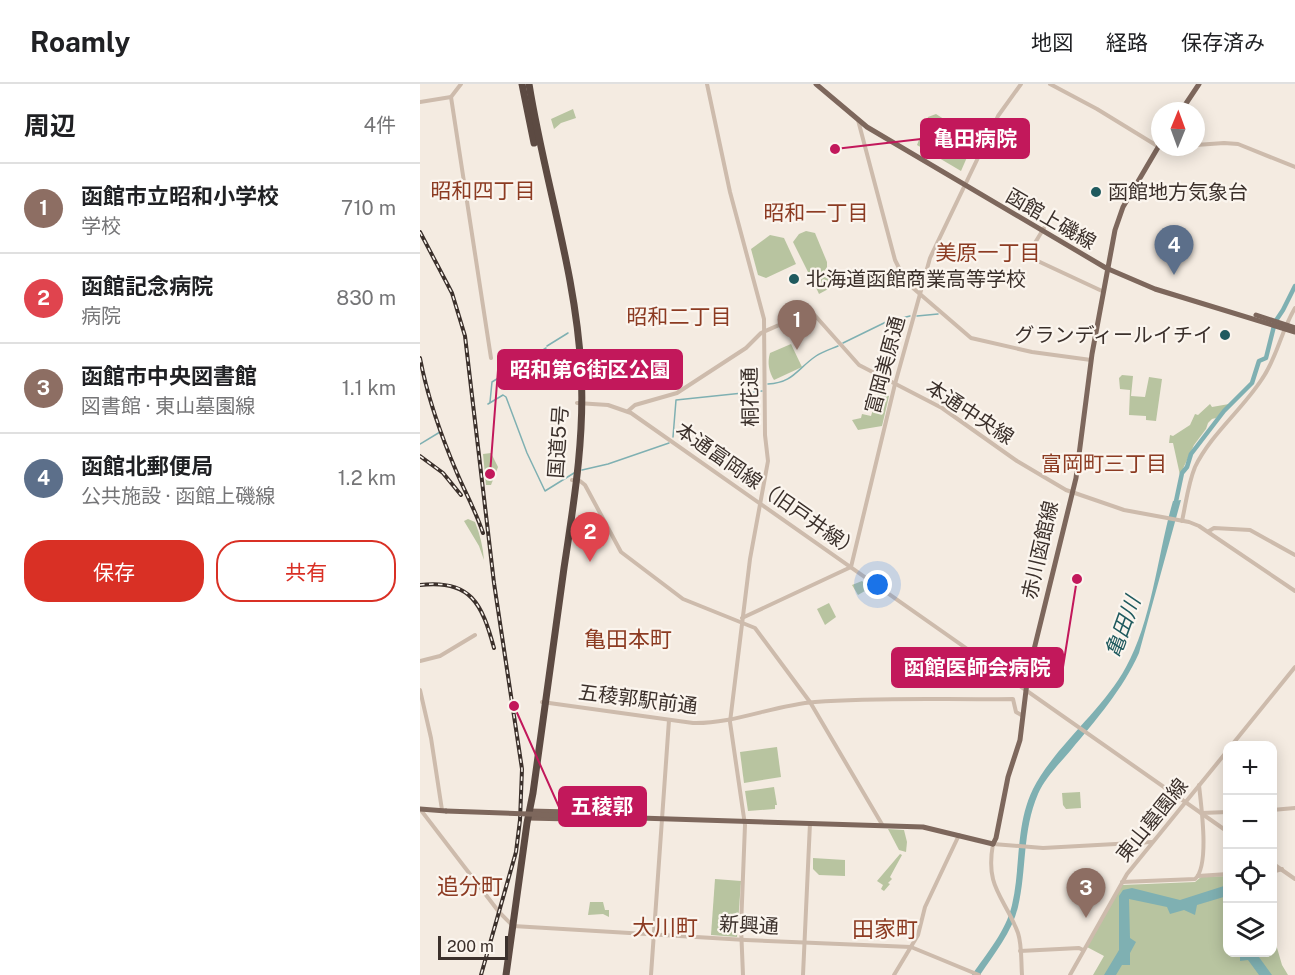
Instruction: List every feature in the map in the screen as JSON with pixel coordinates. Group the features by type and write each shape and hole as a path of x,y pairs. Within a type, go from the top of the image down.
{"highway":[{"name":"国道5号","path":"525,84 528,112 571,310 579,403"},
{"name":"国道5号","path":"506,975 575,475 580,357 572,290 525,84"}],"main road":[{"name":"函館上磯線","path":"816,84 858,120 1108,266 1155,289 1295,330"},
{"name":"函館上磯線","path":"821,84 869,124 964,183"},
{"path":"1187,102 1199,84"},
{"name":"赤川函館線","path":"1090,360 1115,230 1123,207 1154,156"},
{"name":"赤川函館線","path":"993,844 1006,773 1017,739 1024,689 1071,492 1101,291 1108,266"},
{"path":"420,809 923,827 993,844"},
{"path":"529,811 621,813 627,817"},
{"path":"529,811 631,821 643,818"}],"street":[{"path":"420,102 451,98 462,84"},
{"name":"桐花通","path":"707,84 729,189 763,315 764,332 765,435 768,461 750,559 730,718 744,821 742,975"},
{"name":"富岡美原通","path":"851,567 895,384 932,252 998,116 1021,84"},
{"path":"1050,84 1151,141"},
{"path":"451,98 491,358"},
{"path":"858,120 896,263 906,282 971,338 1032,352 1090,360"},
{"path":"1205,144 1238,144 1295,167"},
{"path":"1043,229 1028,256 1101,291"},
{"path":"1295,308 1282,325 1263,378 1198,461 1180,521 1209,531 1295,591"},
{"name":"本通中央線","path":"764,332 811,310 859,365 942,408 1017,460 1071,492 1121,510 1180,521"},
{"path":"628,411 635,405 677,393 746,348 764,332"},
{"name":"本通富岡線（旧戸井線）","path":"579,403 608,405 628,411 1223,829"},
{"path":"575,475 585,485 621,552 683,599 741,620 755,628 810,702 883,826"},
{"path":"1209,531 1214,528 1250,530 1295,555"},
{"path":"741,620 851,567"},
{"path":"420,661 437,658 475,635"},
{"path":"1235,741 1295,667"},
{"path":"420,690 444,811"},
{"name":"五稜郭駅前通","path":"544,702 702,723 810,702 867,699 1013,699 1015,710 1021,715"},
{"path":"651,975 669,720"},
{"name":"東山墓園線","path":"1070,975 1121,882 1223,755"},
{"path":"1198,876 1203,855 1199,785"},
{"path":"1277,810 1295,808"},
{"path":"420,809 497,910 513,926"},
{"path":"1201,813 1223,812"},
{"path":"803,975 810,823"},
{"path":"894,975 918,935 925,907 959,835"},
{"path":"1022,975 1019,938 991,876 990,863 993,844 1028,849 1152,842"},
{"path":"1277,866 1295,879"},
{"path":"1277,872 1282,869"},
{"path":"1121,882 1195,879 1198,876 1223,874"},
{"name":"新興通","path":"513,926 741,940 911,947 979,975"},
{"path":"1020,951 1077,948 1083,950"}],"green space":[{"path":"573,109 576,118 561,123 554,129 551,119"},
{"path":"936,114 975,139 961,171 917,145 928,117"},
{"path":"806,231 815,233 827,262 827,267 819,275 808,272 793,242 799,234"},
{"path":"770,235 784,238 796,264 766,278 758,275 751,249"},
{"path":"831,273 832,287 819,294 813,281"},
{"path":"791,344 802,367 774,380 769,367 770,353"},
{"path":"1122,375 1133,376 1131,396 1145,397 1149,377 1162,379 1156,421 1146,420 1146,416 1129,415 1130,390 1120,389 1119,378"},
{"path":"878,393 889,396 882,426 858,430 852,420 861,418 862,414 871,416"},
{"path":"1210,404 1212,407 1229,404 1208,423 1194,445 1180,475 1173,443 1169,443 1170,435 1173,436 1190,425 1195,414 1198,415"},
{"path":"491,453 498,467 491,485 486,485 483,454"},
{"path":"468,519 475,522 477,527 484,560 479,546 464,521"},
{"path":"862,581 870,588 858,595 852,585"},
{"path":"829,603 836,617 825,625 817,609"},
{"path":"777,747 781,777 744,783 740,752"},
{"path":"774,787 777,805 775,809 748,811 745,791"},
{"path":"1080,792 1081,808 1066,809 1063,805 1062,793"},
{"path":"888,829 904,830 907,842 906,852 899,850"},
{"path":"900,854 902,855 888,883 890,884 884,891 881,889 883,885 877,881"},
{"path":"813,858 845,860 845,876 819,875 813,869"},
{"path":"1223,876 1223,957 1277,957 1277,948 1282,965 1288,975 1093,975 1104,956 1087,947 1122,885 1195,882 1201,877"},
{"path":"715,879 741,881 737,937 711,935"},
{"path":"590,902 603,902 605,910 609,910 609,917 603,914 588,915"}],"water":[{"path":"1181,500 1139,653 1108,704 1041,788 1029,822 1021,893 1012,925 980,975 972,975 995,942 1009,915 1015,890 1023,817 1033,789 1042,773 1105,698 1126,667 1135,649 1148,608 1173,501"},
{"path":"1223,886 1223,897 1197,905 1195,915 1184,910 1170,914 1167,907 1129,899 1130,938 1136,942 1130,953 1130,965 1122,965 1116,975 1104,975 1119,950 1119,896 1123,890 1132,888 1180,900"},
{"path":"1240,957 1259,957 1272,975 1259,975 1248,960 1240,961"}],"waterway":[{"name":"亀田川","path":"1175,506 1182,473 1187,467 1191,454 1224,411 1252,383 1259,361 1266,358 1275,322 1295,286"},
{"path":"917,316 938,314"},
{"path":"898,319 910,316"},
{"path":"843,343 886,322"},
{"path":"547,346 568,333"},
{"path":"768,384 789,378 816,356 838,346"},
{"path":"490,402 492,382 546,348"},
{"path":"673,437 676,400 762,391"},
{"path":"488,404 503,395 506,397 527,453 545,491 574,473"},
{"path":"420,444 440,432"},
{"path":"582,470 608,464 669,443"}],"railway":[{"path":"420,232 452,293 465,336 494,583 522,769 516,852 481,975"},
{"path":"420,358 451,460 483,533"},
{"path":"420,456 443,473 461,495"},
{"path":"420,585 451,586 472,598 485,619 494,648"}],"place":[{"name":"亀田病院","path":"835,149"},
{"name":"函館地方気象台","path":"1096,192"},
{"name":"函館北郵便局","path":"1174,275"},
{"name":"北海道函館商業高等学校","path":"794,279"},
{"name":"グランディールイチイ","path":"1225,335"},
{"name":"函館市立昭和小学校","path":"797,350"},
{"name":"昭和第6街区公園","path":"490,474"},
{"name":"函館記念病院","path":"590,562"},
{"name":"函館医師会病院","path":"1077,579"},
{"name":"五稜郭","path":"514,706"},
{"name":"函館市中央図書館","path":"1086,918"}],"district":[{"name":"昭和四丁目","path":"483,191"},
{"name":"昭和一丁目","path":"816,213"},
{"name":"美原一丁目","path":"988,253"},
{"name":"昭和二丁目","path":"679,317"},
{"name":"富岡町三丁目","path":"1104,464"},
{"name":"亀田本町","path":"628,639"},
{"name":"追分町","path":"470,886"},
{"name":"大川町","path":"665,927"},
{"name":"田家町","path":"885,929"}]}
